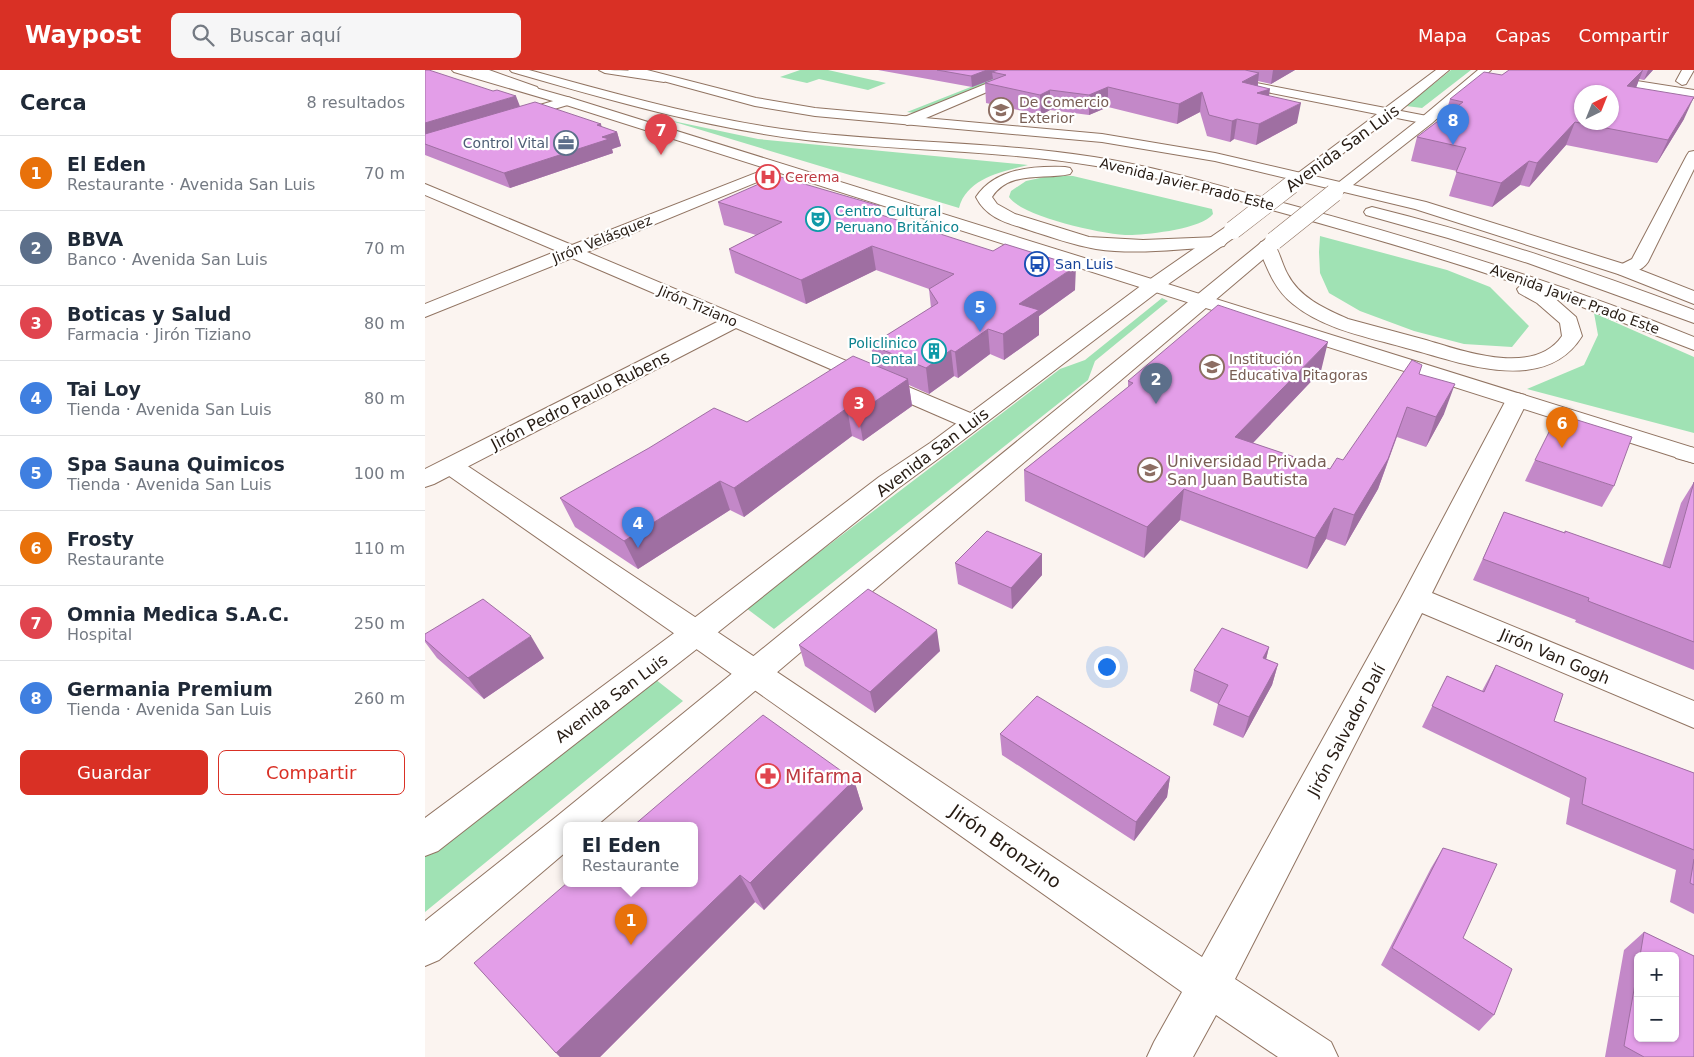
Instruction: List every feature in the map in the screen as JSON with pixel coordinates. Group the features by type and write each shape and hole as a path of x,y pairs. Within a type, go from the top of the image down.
{"main road":[{"path":"458,70 567,101 1691,455"},
{"path":"478,70 550,96"},
{"name":"Avenida Javier Prado Este","path":"516,70 629,102 755,128 805,135 1064,158 1095,162 1166,177 1401,239 1565,292 1694,344"},
{"path":"605,70 664,78"},
{"name":"Avenida Javier Prado Este","path":"634,70 755,102 815,112 1122,140 1215,157 1352,207 1423,225 1538,259 1694,317"},
{"path":"883,119 1004,70"},
{"path":"907,121 1030,70"},
{"path":"1171,70 1427,120"},
{"name":"Avenida San Luis","path":"425,839 697,633 888,483 1153,286 1233,230 1300,188 1443,70"},
{"name":"Avenida San Luis","path":"575,822 1176,323 1200,301 1427,120 1485,70"},
{"path":"1545,70 1694,94"},
{"path":"1609,70 1688,78"},
{"name":"Avenida Javier Prado Este","path":"593,77 687,104 762,119 831,128 1054,144 1105,150 1215,173"},
{"path":"501,121 567,101"},
{"path":"1624,270 1639,262 1694,155"},
{"name":"Jirón Velásquez","path":"425,311 779,168"},
{"path":"1166,177 1047,171 1025,174 999,181 990,188 984,197 991,208 1011,219 1075,239 1098,244 1217,242"},
{"name":"Avenida Javier Prado Este","path":"1262,185 1337,190 1429,208 1624,270 1694,298"},
{"name":"Jirón Tiziano","path":"425,189 972,422"},
{"path":"433,210 456,203"},
{"path":"1271,243 1280,279 1291,292 1323,316 1341,323 1470,359 1491,363 1526,364 1546,358 1561,350 1573,336 1569,321 1544,299 1487,267"},
{"name":"Jirón Pedro Paulo Rubens","path":"425,479 735,321"},
{"name":"Jirón Salvador Dalí","path":"1169,1057 1209,986 1415,598 1517,400"},
{"name":"Jirón Bronzino","path":"451,466 1209,986 1316,1057"},
{"name":"Jirón Van Gogh","path":"1415,598 1694,714"},
{"name":"Avenida San Luis","path":"425,946 563,832"}],"green space":[{"path":"800,70 828,70 886,83 868,90 819,79 807,83 780,77"},
{"path":"1014,70 1023,70 915,113 907,112"},
{"path":"1451,70 1471,70 1422,108 1406,106"},
{"path":"668,120 758,139 1028,165 997,174 977,183 963,198 959,208"},
{"path":"1054,175 1073,176 1212,209 1213,214 1198,223 1176,230 1132,235 1120,234 1086,229 1047,218 1030,212 1009,197 1011,191 1026,181"},
{"path":"1320,236 1447,270 1490,287 1529,326 1512,347 1464,344 1414,331 1360,311 1329,293 1320,273"},
{"path":"1162,298 1168,301 1095,361 1088,380 774,629 746,608 1060,369 1085,360"},
{"path":"1594,313 1694,357 1694,433 1527,389 1584,365 1598,335"},
{"path":"655,679 683,701 425,912 425,857"}],"building":[{"path":"425,70 493,91 497,90 516,96 425,123"},
{"path":"937,70 987,70 971,76"},
{"path":"998,70 1245,70 1259,73 1242,82 1270,89 1257,93 1301,103 1259,124 1237,119 1232,121 1209,115 1202,92 1179,104 1108,87 1089,95 1050,90 1040,95 985,83 1006,75 992,72"},
{"path":"1509,70 1643,70 1627,86 1694,97 1668,140 1616,130 1619,130 1619,85 1574,85 1574,123 1537,163 1529,161 1501,183 1456,172 1466,148 1417,137 1463,102 1450,99 1484,72 1502,75"},
{"path":"535,102 601,124 597,125 617,132 602,137 609,139 504,173 425,144 425,134"},
{"path":"777,176 880,206 869,211 993,251 1005,244 1076,266 1019,304 1039,310 1003,334 988,329 955,352 951,350 926,368 871,345 938,303 929,289 954,274 872,246 801,280 729,249 782,222 718,202"},
{"path":"1218,305 1328,342 1235,437 1330,469 1337,458 1343,460 1412,360 1422,365 1419,374 1455,384 1436,417 1407,407 1388,459 1354,515 1334,508 1315,538 1184,489 1147,527 1024,470 1133,383 1128,381"},
{"path":"853,356 908,379 858,413 847,408 734,488 720,481 624,541 560,498 649,448 714,408 747,422"},
{"path":"1558,414 1632,437 1614,486 1535,460"},
{"path":"1694,482 1694,642 1588,601 1589,598 1483,559 1504,512 1670,568"},
{"path":"987,531 1042,554 1011,588 955,563"},
{"path":"868,589 937,630 870,692 799,645"},
{"path":"483,599 531,636 468,678 425,640 425,634"},
{"path":"1222,628 1269,647 1263,658 1278,664 1249,717 1218,704 1228,685 1194,670"},
{"path":"1496,665 1563,694 1554,721 1694,773 1694,850 1582,804 1586,778 1432,706 1447,676 1484,692"},
{"path":"1037,696 1170,777 1136,822 1000,734"},
{"path":"763,715 854,780 750,883 740,875 556,1053 474,963 563,886 698,887 698,822 638,822"},
{"path":"1443,848 1497,864 1463,938 1512,969 1494,1015 1392,948"},
{"path":"1694,859 1694,885 1690,883"},
{"path":"1644,932 1694,956 1694,1057 1644,1057 1624,1046 1634,990 1634,1042 1679,1042 1679,952 1641,952"}],"place":[{"name":"De Comercio Exterior","path":"1001,110"},
{"name":"Control Vital","path":"566,143"},
{"name":"Germania Premium","path":"1453,145"},
{"name":"Omnia Medica S.A.C.","path":"661,155"},
{"name":"Cerema","path":"768,177"},
{"name":"Centro Cultural Peruano Británico","path":"818,219"},
{"name":"San Luis","path":"1037,264"},
{"name":"Spa Sauna Quimicos","path":"980,332"},
{"name":"Policlinico Dental","path":"934,351"},
{"name":"Institución Educativa Pitagoras","path":"1212,367"},
{"name":"BBVA","path":"1156,404"},
{"name":"Boticas y Salud","path":"859,428"},
{"name":"Frosty","path":"1562,448"},
{"name":"Universidad Privada San Juan Bautista","path":"1150,470"},
{"name":"Tai Loy","path":"638,548"},
{"name":"Mifarma","path":"768,776"},
{"name":"El Eden","path":"631,945"}]}
